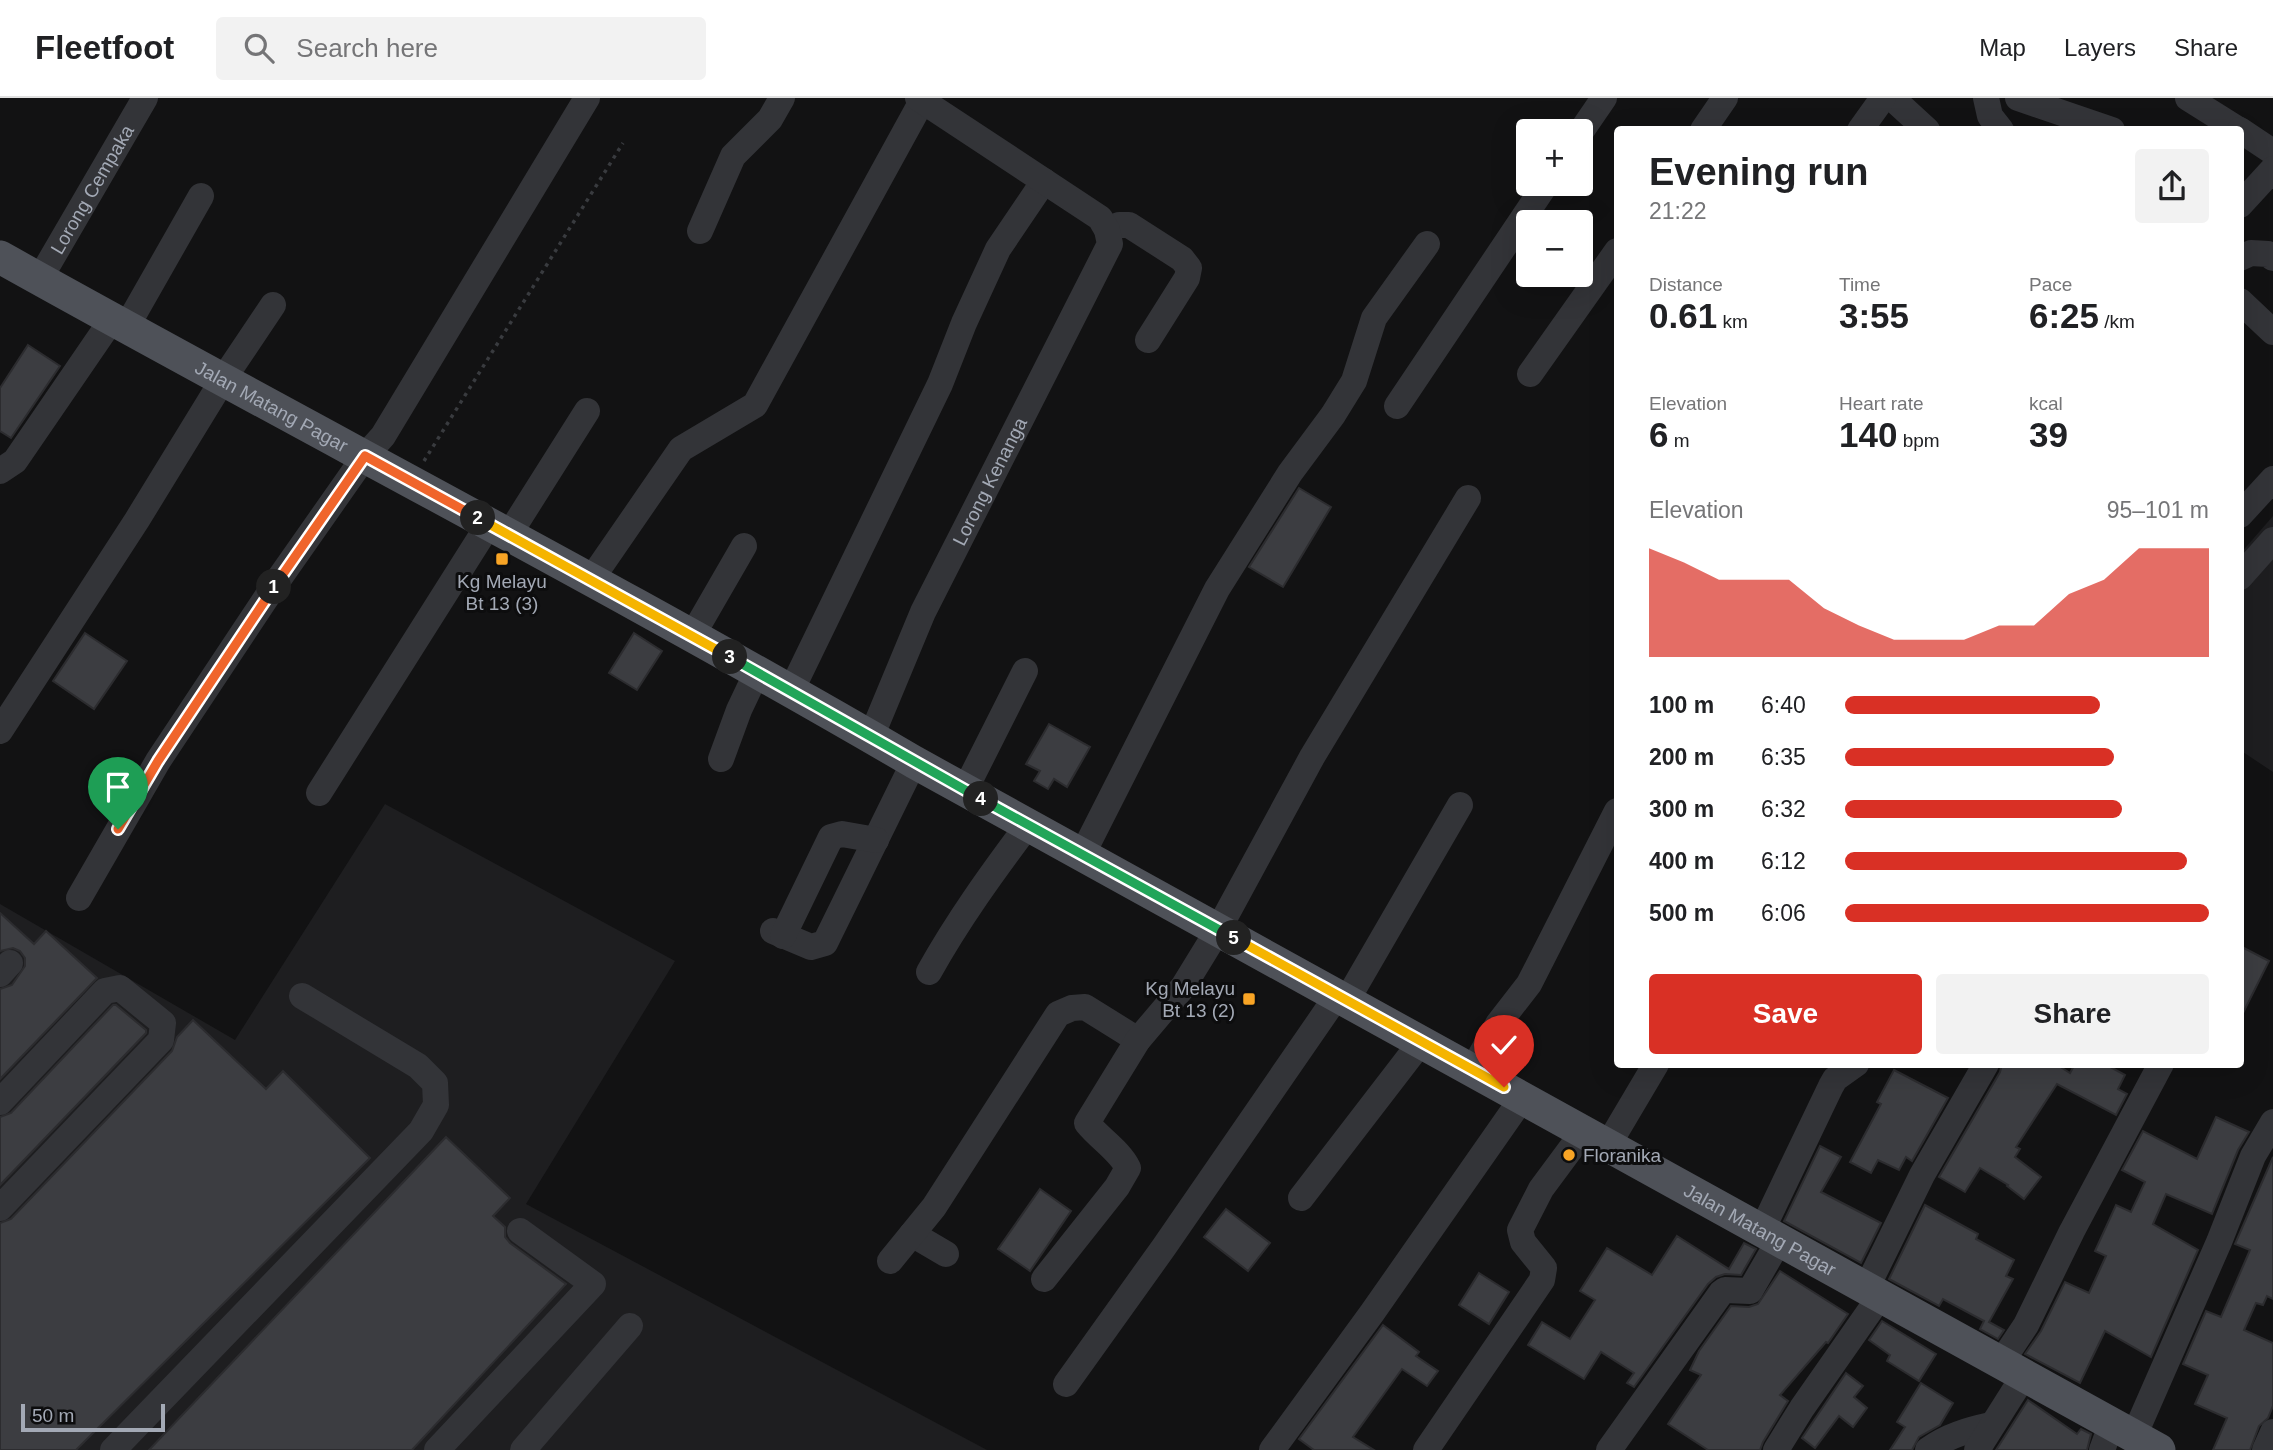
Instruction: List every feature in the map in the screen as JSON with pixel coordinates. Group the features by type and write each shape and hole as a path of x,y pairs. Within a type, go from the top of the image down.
{"main road":[{"name":"Jalan Matang Pagar","path":"2,263 39,279 224,378 757,672 914,762 2013,1368 2127,1440"}],"street":[{"name":"Lorong Cempaka","path":"39,279 145,98"},
{"path":"79,898 158,761 276,583 365,456 383,436 587,98"},
{"path":"700,231 733,156 770,119 782,98"},
{"path":"1590,119 1604,98"},
{"path":"1706,126 1725,98"},
{"path":"1863,126 1883,98"},
{"path":"1892,98 1923,126"},
{"path":"1986,98 1990,116 1998,126"},
{"path":"2018,98 2100,126"},
{"path":"2188,98 2233,126"},
{"path":"590,581 681,449 755,405 920,100 1100,218 1107,230 1119,225 1129,225 1182,259 1188,268 1187,278 1148,340"},
{"path":"2244,133 2273,152"},
{"path":"2244,201 2273,169"},
{"path":"791,691 940,384 998,249 1044,181"},
{"path":"0,471 15,461 120,322 201,196"},
{"path":"1397,406 1538,196"},
{"name":"Lorong Kenanga","path":"871,737 923,612 1110,244 1107,230"},
{"path":"1082,855 1217,589 1290,473 1334,415 1354,381 1374,318 1427,244"},
{"path":"2244,256 2251,253 2268,254 2273,258"},
{"path":"1530,374 1614,255"},
{"path":"0,731 137,520 224,378 274,305"},
{"path":"2244,305 2273,332"},
{"path":"319,793 499,530 587,411"},
{"path":"2244,510 2273,479"},
{"path":"1044,1279 1117,1187 1128,1168 1124,1158 1087,1123 1138,1040 1183,987 1218,930 1312,757 1468,498"},
{"path":"2244,573 2273,540"},
{"path":"692,636 744,547"},
{"path":"965,790 1025,671"},
{"path":"721,760 739,710 757,672"},
{"path":"876,840 842,834 831,837 778,933 811,947 825,943 876,840 914,762"},
{"path":"1066,1384 1342,998 1460,805"},
{"path":"1473,1069 1498,1024 1529,984 1614,817"},
{"path":"929,972 978,891 1028,825"},
{"path":"0,1102 105,991 120,988 163,1023 161,1040 0,1208"},
{"path":"113,1450 421,1131 436,1105 435,1083 418,1066 302,996"},
{"path":"890,1261 934,1207 1058,1014 1072,1008 1085,1007 1138,1040"},
{"path":"1301,1198 1421,1042"},
{"path":"1426,1450 1542,1280 1544,1268 1523,1242 1520,1230 1541,1189 1596,1138 1653,1068"},
{"path":"1609,1450 1721,1293 1725,1290 1750,1291 1831,1086 1835,1079 1850,1068"},
{"path":"1776,1450 1874,1291 1922,1175 1984,1068"},
{"path":"1977,1450 1991,1425 2026,1325 2072,1231 2159,1068"},
{"path":"1272,1450 1372,1313 1523,1097"},
{"path":"2127,1440 2219,1242 2253,1156 2273,1122"},
{"path":"437,1450 593,1283 520,1231"},
{"path":"912,1234 946,1254"},
{"path":"523,1450 631,1326"},
{"path":"1928,1450 1942,1440 1966,1430 1991,1425"},
{"path":"2265,1450 2273,1432"}],"path":[{"path":"412,481 624,143"}],"shaded area":[{"path":"2273,516 2273,772 2244,753 2244,549"},
{"path":"385,804 675,961 526,1204 987,1450 0,1450 0,904 235,1040"}],"building":[{"path":"28,345 60,366 11,438 0,431 0,388"},
{"path":"1299,488 1331,507 1283,587 1249,567"},
{"path":"85,633 127,661 94,709 53,681"},
{"path":"634,633 662,651 637,690 609,673"},
{"path":"1049,724 1090,747 1067,787 1054,779 1048,789 1034,781 1040,771 1026,764"},
{"path":"0,913 34,944 46,931 97,978 0,1079 0,989 12,985 25,966 25,958 20,951 13,948 0,951"},
{"path":"2244,948 2269,961 2244,1011"},
{"path":"113,1005 146,1030 146,1033 0,1185 0,1117 11,1113"},
{"path":"193,1020 266,1089 283,1071 370,1158 76,1450 0,1450 0,1223 11,1219 172,1051 177,1037"},
{"path":"2001,1068 2062,1068 2070,1073 2073,1068 2112,1068 2125,1075 2118,1089 2127,1094 2116,1115 2057,1084 2016,1147 2020,1149 2015,1157 2041,1177 2024,1199 2008,1185 1980,1168 1965,1192 1939,1177"},
{"path":"1894,1070 1948,1098 1912,1161 1906,1157 1899,1170 1878,1160 1871,1173 1850,1162 1881,1104 1877,1102"},
{"path":"2216,1117 2249,1132 2238,1150 2212,1214 2166,1194 2153,1224 2198,1250 2151,1357 2105,1331 2080,1383 2025,1354 2041,1331 2065,1282 2089,1293 2106,1256 2095,1251 2116,1205 2131,1212 2145,1182 2122,1170 2143,1131 2197,1159"},
{"path":"446,1137 510,1198 493,1216 505,1227 505,1237 566,1284 412,1450 149,1450"},
{"path":"1820,1146 1841,1157 1821,1192 1881,1223 1861,1263 1784,1221"},
{"path":"2273,1157 2273,1299 2267,1296 2263,1305 2256,1303 2244,1330 2273,1343 2273,1406 2268,1418 2259,1426 2250,1450 2213,1450 2227,1418 2195,1404 2208,1375 2183,1364 2206,1311 2221,1317 2250,1250 2235,1244"},
{"path":"1040,1189 1071,1211 1030,1271 998,1249"},
{"path":"1925,1205 1978,1234 1976,1239 2014,1260 2006,1276 2013,1279 1989,1322 2004,1330 1998,1339 1980,1329 1984,1321 1943,1299 1939,1306 1889,1279"},
{"path":"1226,1209 1270,1243 1248,1271 1204,1237"},
{"path":"1677,1236 1729,1269 1744,1243 1756,1249 1741,1275 1725,1274 1708,1284 1634,1387 1627,1383 1634,1373 1601,1352 1584,1379 1528,1345 1542,1322 1570,1339 1595,1300 1580,1291 1607,1248 1652,1275"},
{"path":"1780,1271 1848,1314 1828,1343 1826,1342 1780,1395 1788,1401 1760,1450 1708,1450 1668,1424 1701,1375 1690,1370 1699,1351 1731,1306 1749,1307 1758,1304"},
{"path":"1479,1273 1509,1292 1489,1324 1459,1305"},
{"path":"1882,1321 1936,1354 1919,1381 1887,1361 1890,1355 1869,1340"},
{"path":"1383,1325 1419,1352 1416,1356 1438,1371 1427,1386 1402,1369 1353,1437 1374,1450 1314,1450 1299,1439"},
{"path":"1846,1373 1863,1386 1854,1397 1867,1408 1853,1427 1839,1416 1815,1448 1802,1438"},
{"path":"1921,1383 1953,1403 1940,1425 1919,1437 1912,1450 1890,1450 1905,1427 1897,1422"},
{"path":"2028,1400 2077,1434 2081,1429 2091,1434 2087,1450 1996,1450"}],"place":[{"name":"Kg Melayu Bt 13 (3)","path":"502,559"},
{"name":"Kg Melayu Bt 13 (2)","path":"1249,999"},
{"name":"Floranika","path":"1569,1155"}],"route":[{"path":"118,829 158,761 276,583 365,456 1504,1087"}]}
